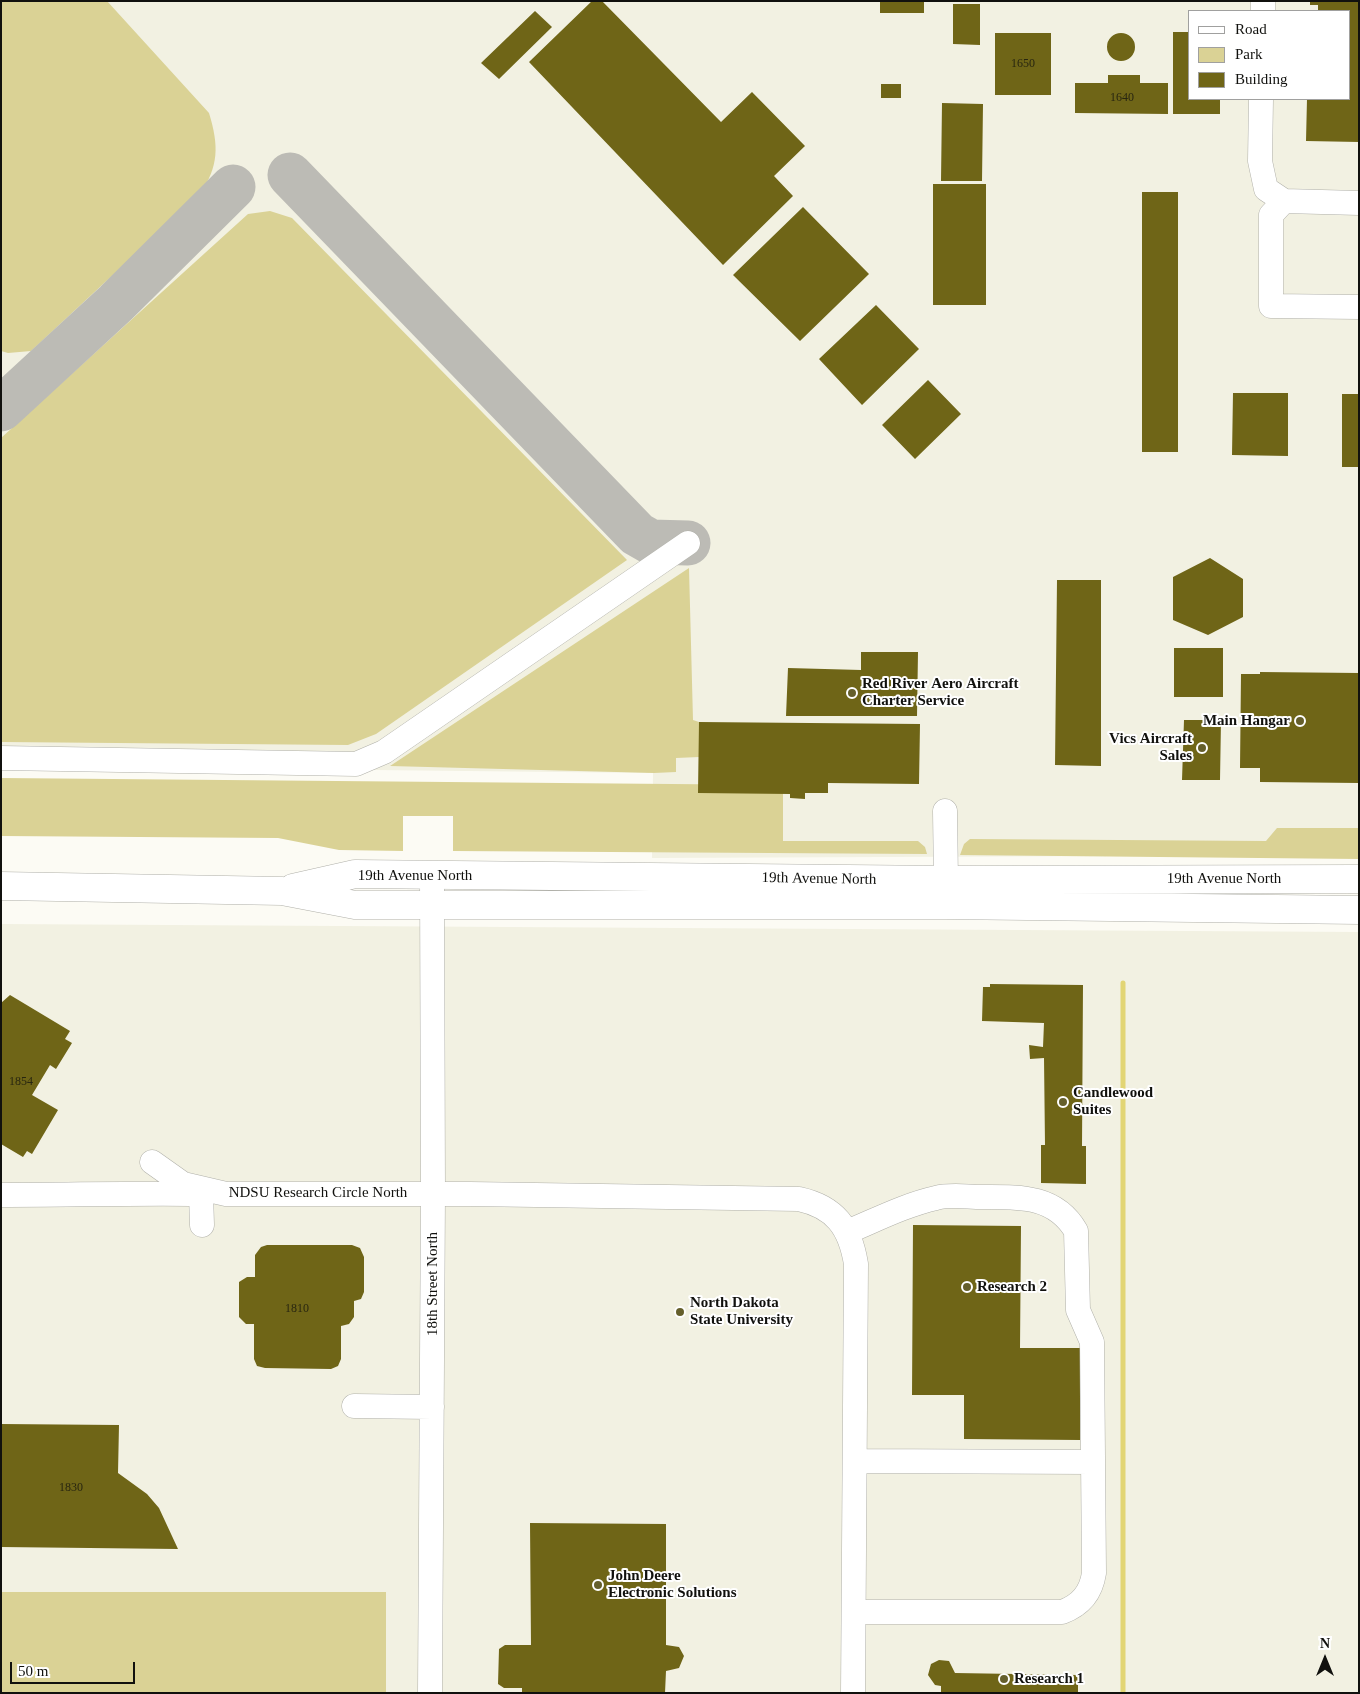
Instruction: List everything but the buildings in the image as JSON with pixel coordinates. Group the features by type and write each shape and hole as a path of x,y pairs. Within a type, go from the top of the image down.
{"main road":[{"name":"19th Avenue North","path":"282,891 355,874 946,880 1359,879"},
{"name":"19th Avenue North","path":"1,886 282,891 355,905 944,905 1359,910"}],"street":[{"path":"1261,100 1260,161 1266,189 1284,201 1359,203"},
{"path":"1284,201 1271,215 1271,306 1359,307"},
{"path":"1,758 356,764 384,752 688,543"},
{"path":"945,811 946,880"},
{"name":"18th Street North","path":"430,1693 434,1194 432,875"},
{"name":"NDSU Research Circle North","path":"152,1162 183,1184 226,1194 799,1198 816,1202 829,1209 847,1232"},
{"path":"1,1195 84,1196 121,1192 226,1194"},
{"path":"201,1194 202,1225"},
{"path":"853,1693 856,1264 853,1246 847,1232 908,1206 938,1197 1025,1197 1042,1201 1056,1208 1070,1220 1076,1231 1078,1310 1092,1342 1094,1573 1092,1587 1075,1607 1062,1612 854,1612"},
{"path":"354,1406 432,1407"},
{"path":"855,1461 1093,1462"}],"shaded area":[{"path":"1,1 1359,1 1359,855 652,858 653,773 1,766"},
{"name":"North Dakota State University","path":"1,924 1359,932 1359,1693 1,1693"}],"green space":[{"path":"1,1 107,1 209,113 216,146 211,174 200,194 31,351 8,353 1,351"},
{"path":"270,211 292,218 627,560 376,734 348,745 1,742 1,438 248,214"},
{"path":"689,568 693,720 699,722 699,757 676,758 676,772 654,773 390,766"},
{"path":"1,778 783,785 783,841 918,841 925,847 927,854 453,851 453,816 403,816 403,851 339,850 278,838 1,836"},
{"path":"1277,828 1359,828 1359,859 960,855 964,844 970,839 1266,841"},
{"path":"1,1592 386,1592 386,1693 1,1693"}],"waterway":[{"path":"1123,983 1123,1693"}],"taxiway":[{"path":"290,175 637,534 651,542 688,543"},
{"path":"1,409 116,303 233,187"}],"place":[{"name":"Red River Aero Aircraft Charter Service","path":"852,693"},
{"name":"Main Hangar","path":"1300,721"},
{"name":"Vics Aircraft Sales","path":"1202,748"},
{"name":"Candlewood Suites","path":"1063,1102"},
{"name":"Research 2","path":"967,1287"},
{"name":"North Dakota State University","path":"680,1312"},
{"name":"John Deere Electronic Solutions","path":"598,1585"},
{"name":"Research 1","path":"1004,1679"}]}
